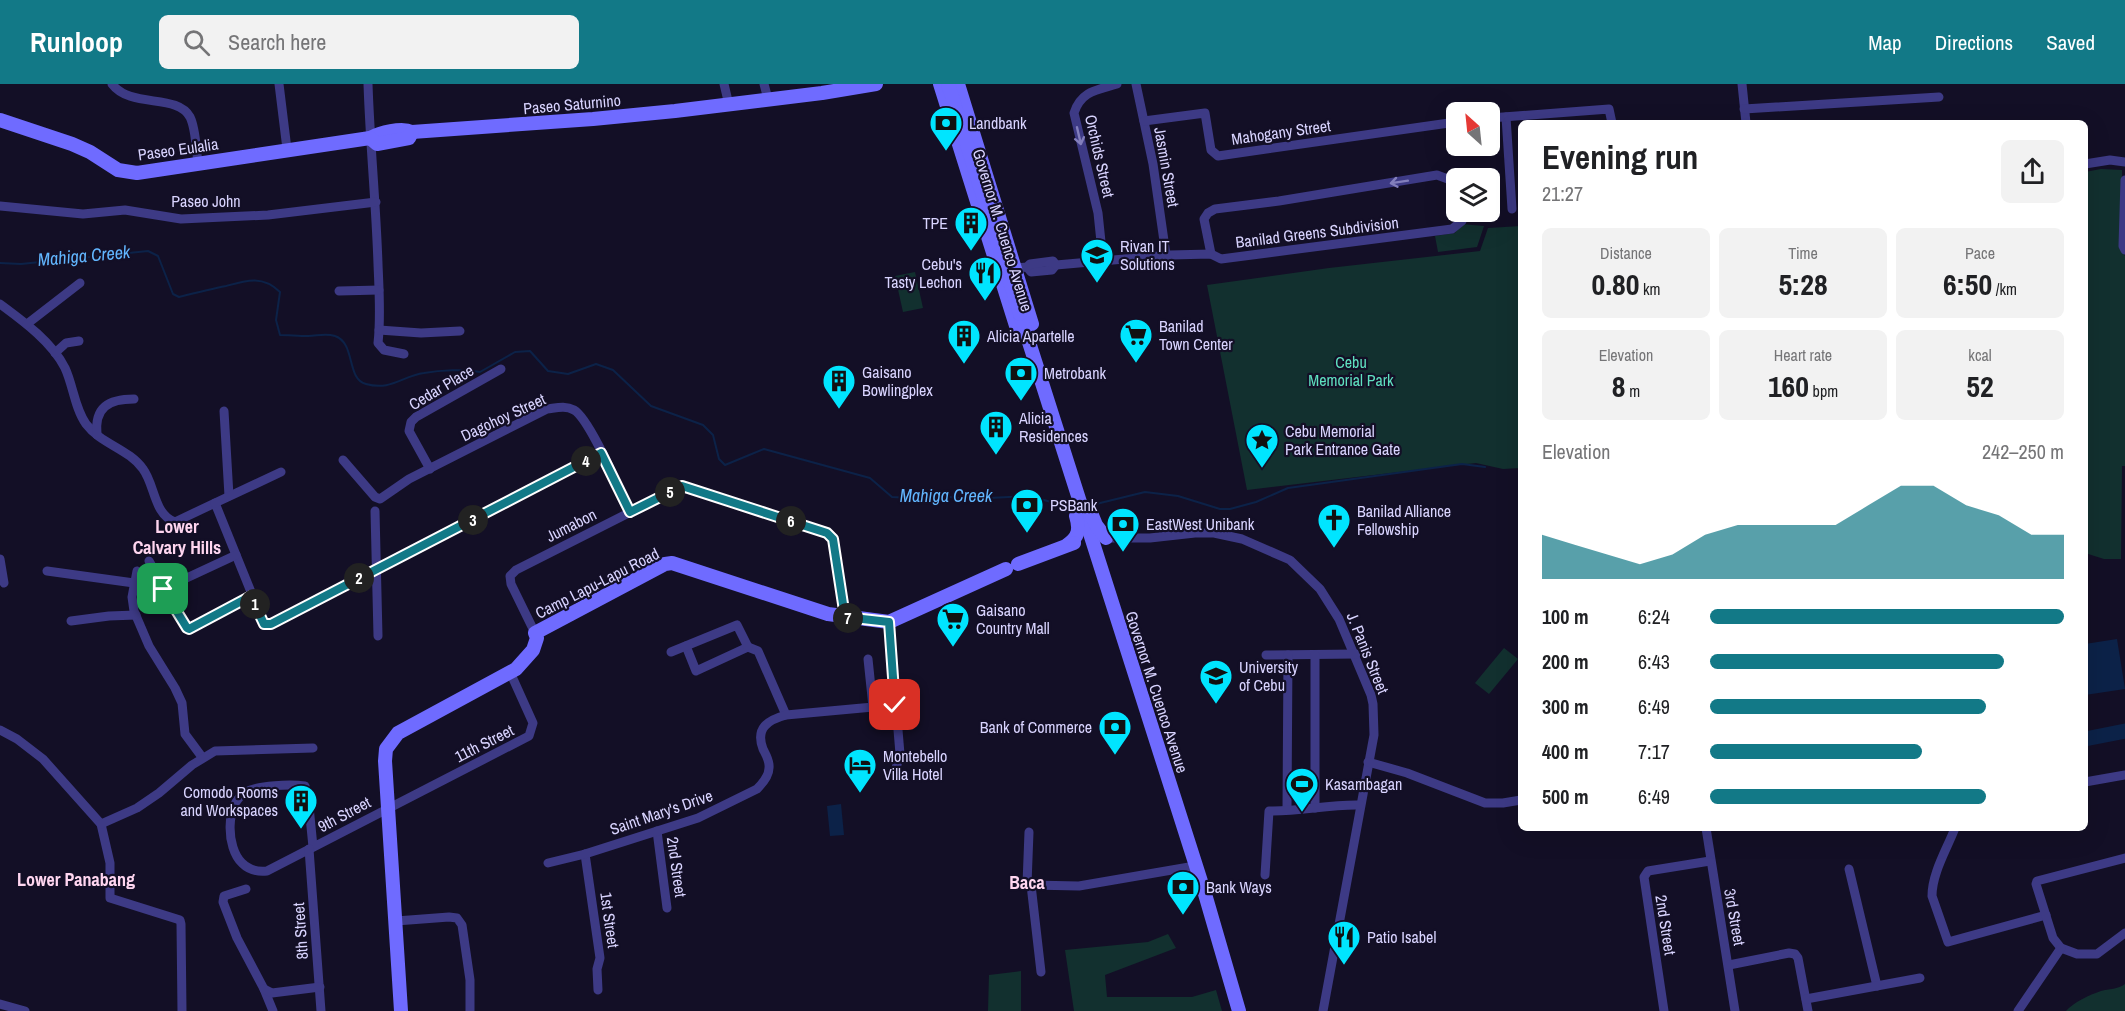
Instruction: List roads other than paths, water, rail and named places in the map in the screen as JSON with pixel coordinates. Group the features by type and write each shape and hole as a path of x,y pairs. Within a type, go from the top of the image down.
{"street":[{"path":"112,84 119,93 131,98 169,104 187,112 191,120 198,163"},
{"path":"279,84 287,149"},
{"path":"368,84 376,202 380,347 404,354"},
{"path":"724,84 729,105"},
{"path":"764,84 768,99"},
{"name":"Paseo Saturnino","path":"370,138 406,129 412,132 593,119 729,105 876,84"},
{"name":"Governor M. Cuenco Avenue","path":"940,84 1016,327 1042,382"},
{"name":"Governor M. Cuenco Avenue","path":"956,84 987,178 1021,268 1042,382"},
{"name":"Governor M. Cuenco Avenue","path":"956,84 1020,314 1239,1011"},
{"name":"Orchids Street","path":"1103,261 1098,213 1074,113 1083,96 1117,84"},
{"name":"Jasmin Street","path":"1136,84 1153,164 1166,255"},
{"path":"1742,84 1746,120"},
{"path":"1744,109 1939,97"},
{"path":"1500,117 1556,118 1609,109 1611,120"},
{"name":"Mahogany Street","path":"1144,122 1205,112 1211,150 1218,156 1446,123"},
{"path":"1506,117 1512,209"},
{"name":"Paseo Eulalia","path":"0,120 72,144 90,152 118,170 137,173 370,138"},
{"path":"963,155 969,148 979,150"},
{"path":"2088,164 2110,160 2125,162"},
{"path":"1021,268 1031,272 1052,270 1056,265 1166,255 1211,254 1204,219 1215,209 1437,175 1446,178"},
{"path":"972,183 987,178"},
{"path":"2125,180 2123,246 2125,249"},
{"name":"Paseo John","path":"0,206 82,214 125,210 181,219 268,215 376,202"},
{"name":"Banilad Greens Subdivision","path":"1211,254 1221,259 1452,229 1461,222"},
{"path":"27,324 80,283"},
{"path":"339,291 379,290"},
{"path":"0,304 27,324 55,353 65,368 85,423 97,435 133,457 147,474 163,514 168,519 175,522 280,472"},
{"path":"379,330 421,333 459,331"},
{"path":"55,353 66,343 79,341"},
{"name":"Cedar Place","path":"430,469 409,431 411,422 501,369"},
{"path":"97,435 97,414 102,409 118,399 134,399"},
{"name":"Dagohoy Street","path":"343,460 375,497 380,499 409,478 547,410 561,406 574,410 587,421 630,512"},
{"path":"224,411 229,496"},
{"path":"1057,431 1073,485"},
{"path":"215,503 251,596 264,624 271,624 601,453"},
{"name":"Jumabon","path":"536,633 511,584 510,576 516,570 682,486 827,533 833,539 845,617"},
{"path":"375,511 378,636"},
{"path":"1068,545 1078,534 1084,518 1098,528 1106,538"},
{"name":"J. Panis Street","path":"1090,539 1150,538 1214,532 1242,539 1290,560 1320,589 1339,619 1356,654 1374,704 1374,735 1323,1011"},
{"path":"896,768 900,754 889,622 1012,567 1090,539"},
{"path":"163,589 236,555"},
{"path":"0,560 4,583"},
{"path":"149,561 163,589 189,629 251,596"},
{"name":"Camp Lapu-Lapu Road","path":"401,1011 385,761 386,750 398,733 510,672 526,660 533,650 537,638 536,633 665,564 672,563 828,614 889,622"},
{"path":"47,571 134,583"},
{"path":"136,571 132,597 136,615 149,646 182,703 185,734 202,758"},
{"path":"71,621 136,615"},
{"path":"671,652 737,625 748,647 760,654 786,715"},
{"path":"686,646 696,671 748,647"},
{"path":"1266,655 1356,654"},
{"path":"1287,655 1287,809"},
{"path":"1315,655 1315,808"},
{"path":"868,659 873,707"},
{"name":"11th Street","path":"389,807 529,736 533,723 510,672"},
{"name":"Saint Mary's Drive","path":"548,863 585,854 698,818 758,789 764,782 769,767 761,742 761,733 771,719 786,715 895,705"},
{"path":"0,730 17,739 43,759 102,824 110,863 110,898 180,920 182,924 182,1011"},
{"path":"102,824 137,808 202,758 215,751 313,748"},
{"path":"1368,762 1407,773 1485,803 1518,800"},
{"path":"2088,781 2125,775"},
{"name":"9th Street","path":"311,848 308,796 305,786 295,784 253,789 239,797 234,804 229,824 234,848 242,863 259,872 267,871 311,848 389,807"},
{"path":"1265,874 1269,811 1340,804 1360,805"},
{"name":"2nd Street","path":"657,831 667,908"},
{"name":"3rd Street","path":"1706,831 1735,1011"},
{"path":"1954,831 1932,889 1932,897 1948,942 2046,915"},
{"path":"1029,832 1027,884 1031,885 1079,886 1195,866"},
{"name":"8th Street","path":"311,848 321,1011"},
{"name":"1st Street","path":"585,854 600,958 597,969 598,990"},
{"path":"2125,858 2037,881 2036,884 2053,938 2061,948 2077,954 2097,954 2125,933"},
{"name":"2nd Street","path":"1664,1011 1644,877 1648,871 1710,861"},
{"path":"1849,869 1877,986"},
{"path":"1031,885 1041,972"},
{"path":"246,889 224,896 223,902 237,938 273,1011"},
{"path":"396,921 457,918 462,925 470,980 470,1011"},
{"path":"2018,1011 2061,948"},
{"path":"1728,965 1789,953 1795,954 1798,958 1808,1011"},
{"path":"1806,999 1920,978"},
{"path":"264,989 272,993 320,987"},
{"path":"0,1004 25,1011"}],"water":[{"path":"2117,639 2125,689 2088,695 2088,644"},
{"path":"841,804 844,835 830,836 827,806"}],"waterway":[{"name":"Mahiga Creek","path":"0,263 21,264 148,251 158,256 173,294 179,297 254,280 274,287 280,292 276,320 280,335 335,336 346,346 356,375 366,384 383,386 416,375 438,371 480,372 515,352 530,351 548,371 568,374 596,364 613,370 651,406 703,425 713,435 719,459 725,465 764,449 870,478 892,497 940,496 970,499 1030,496 1051,502 1063,512 1073,511"},
{"name":"Mahiga Creek","path":"1092,505 1145,492 1178,496 1220,509 1230,509 1256,502 1288,488 1462,464 1485,467"},
{"name":"Mahiga Creek","path":"2088,738 2125,731"}],"place":[{"name":"Landbank","path":"946,152"},
{"name":"TPE","path":"971,252"},
{"name":"Rivan IT Solutions","path":"1097,284"},
{"name":"Cebu's Tasty Lechon","path":"985,302"},
{"name":"Banilad Town Center","path":"1136,364"},
{"name":"Alicia Apartelle","path":"964,365"},
{"name":"Metrobank","path":"1021,402"},
{"name":"Gaisano Bowlingplex","path":"839,410"},
{"name":"Alicia Residences","path":"996,456"},
{"name":"Cebu Memorial Park Entrance Gate","path":"1262,469"},
{"name":"PSBank","path":"1027,534"},
{"name":"Banilad Alliance Fellowship","path":"1334,549"},
{"name":"EastWest Unibank","path":"1123,553"},
{"name":"Gaisano Country Mall","path":"953,648"},
{"name":"University of Cebu","path":"1216,705"},
{"name":"Bank of Commerce","path":"1115,756"},
{"name":"Montebello Villa Hotel","path":"860,794"},
{"name":"Kasambagan","path":"1302,813"},
{"name":"Comodo Rooms and Workspaces","path":"301,830"},
{"name":"Bank Ways","path":"1183,916"},
{"name":"Patio Isabel","path":"1344,966"}],"district":[{"name":"Lower Calvary Hills","path":"177,537"},
{"name":"Lower Panabang","path":"76,880"},
{"name":"Baca","path":"1027,883"}],"park label":[{"name":"Cebu Memorial Park","path":"1351,371"}]}
